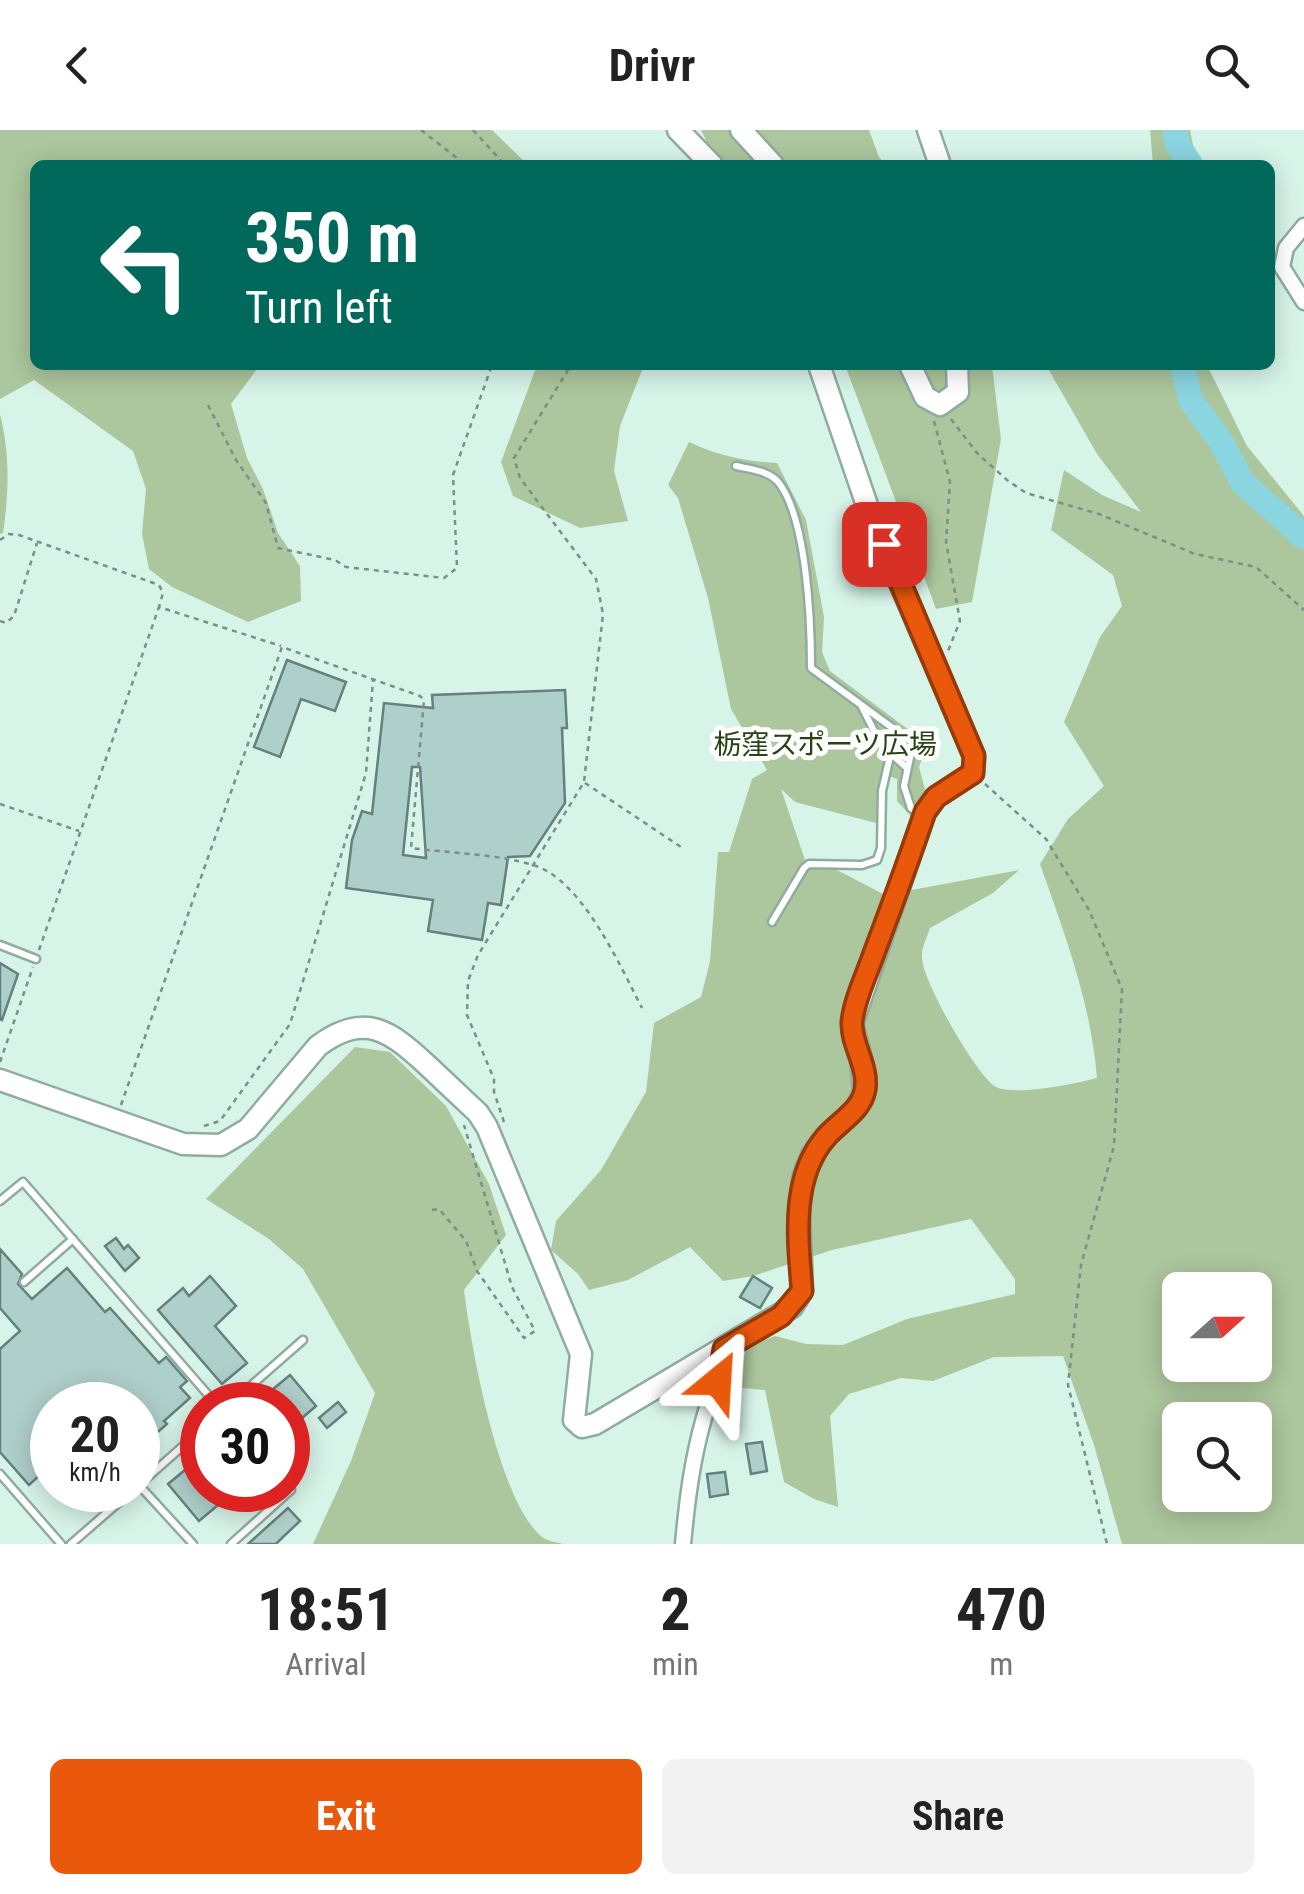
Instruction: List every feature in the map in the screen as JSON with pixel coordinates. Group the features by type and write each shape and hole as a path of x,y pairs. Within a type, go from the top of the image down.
{"street":[{"path":"678,130 707,160"},
{"path":"741,130 768,160"},
{"path":"928,130 938,160"},
{"path":"1304,226 1286,248 1282,267 1304,302"},
{"path":"0,1080 183,1144 221,1145 248,1129 318,1046 332,1036 362,1027 382,1030 401,1042 466,1102 487,1127 581,1354 574,1420 582,1427 595,1424 781,1316 802,1291 800,1208 804,1176 812,1155 856,1108 864,1092 862,1059 852,1024 924,815 936,797 973,773 974,756 869,510 821,370"},
{"path":"912,370 925,398 940,404 958,392 957,370"},
{"path":"683,1544 689,1477 724,1349"}],"lane":[{"path":"736,466 778,480 790,504 799,543 811,614 811,668 913,743 906,800 924,815"},
{"path":"861,704 881,745 907,768"},
{"path":"772,922 804,868 815,863 862,865 876,860 882,791 890,756"},
{"path":"0,946 36,959"},
{"path":"0,1202 22,1182 197,1382"},
{"path":"24,1282 72,1239"},
{"path":"255,1382 303,1340"},
{"path":"160,1466 180,1449"},
{"path":"0,1474 61,1544"},
{"path":"160,1510 193,1544"},
{"path":"71,1544 108,1512"},
{"path":"232,1544 267,1512"}],"path":[{"path":"421,130 460,160"},
{"path":"473,130 500,160"},
{"path":"208,406 236,460 266,504 278,548 335,560 346,568 444,578 457,568 453,475 490,370"},
{"path":"505,1124 494,1092 494,1079 467,1015 468,981 478,955 584,782 603,614 596,579 520,478 514,458 568,370"},
{"path":"941,678 945,656 960,621 946,542 949,472 932,414 940,404 977,453 1026,493 1099,514 1195,554 1256,566 1304,610"},
{"path":"0,540 9,534 37,542 159,585 163,593 0,1062"},
{"path":"0,621 6,623 14,616 37,542"},
{"path":"158,607 420,696 424,700 411,848 533,865 557,876 601,929 642,1008"},
{"path":"117,1121 282,647"},
{"path":"191,1130 220,1121 290,1024 366,773 373,679"},
{"path":"973,773 1046,839 1089,910 1122,990 1114,1146 1080,1265 1068,1386 1107,1544"},
{"path":"584,782 684,849"},
{"path":"0,804 80,832"},
{"path":"432,1210 440,1209 466,1242 477,1271 524,1338 536,1331 512,1287 464,1126"}],"green space":[{"path":"0,130 492,130 523,160 30,160 30,370 256,370 231,404 247,458 278,533 300,566 301,601 248,622 172,587 149,569 142,534 146,489 133,451 34,380 0,399"},
{"path":"701,130 869,130 882,160 716,160"},
{"path":"1150,130 1190,130 1201,160 1153,160"},
{"path":"535,370 642,370 620,426 614,471 628,521 580,528 513,496 501,462"},
{"path":"847,370 993,370 1001,439 972,602 936,609"},
{"name":"栃窪スポーツ広場","path":"1049,370 1209,370 1247,446 1304,516 1304,1544 1122,1544 1063,1356 994,1357 933,1381 901,1378 849,1394 830,1416 838,1507 784,1482 765,1390 733,1387 747,1347 775,1336 806,1344 843,1345 907,1319 1015,1294 1015,1279 971,1219 832,1250 753,1276 723,1281 690,1247 628,1280 589,1290 578,1274 551,1250 556,1221 601,1170 646,1092 654,1023 701,997 710,961 718,852 729,852 752,779 767,770 731,709 708,598 678,498 668,485 689,442 732,457 777,463 806,520 824,617 822,652 830,671 921,739 923,756 919,767 926,793 916,822 897,801 897,779 881,773 876,823 795,802 781,789 805,860 835,869 885,895 1019,870 993,893 930,928 922,951 924,969 940,1006 964,1048 987,1079 1005,1089 1031,1090 1097,1078 1083,996 1040,864 1068,819 1104,786 1064,722 1100,637 1122,606 1113,575 1051,530 1064,470 1102,495 1141,512 1097,454"},
{"path":"0,414 8,474 0,534"},
{"path":"355,1047 390,1052 446,1106 489,1184 506,1235 464,1290 480,1383 512,1490 543,1538 563,1544 313,1544 351,1461 375,1393 303,1269 269,1239 206,1199"}],"building":[{"path":"287,660 346,682 335,711 301,699 280,757 254,747"},
{"path":"565,690 565,803 530,856 508,857 501,905 488,903 482,940 428,931 433,900 346,888 352,840 362,811 372,814 384,703 433,708 432,695","holes":["412,767 420,767 426,858 403,855"]},
{"path":"0,963 18,974 2,1020 0,1019"},
{"path":"116,1238 124,1249 128,1245 139,1258 125,1271 105,1246"},
{"path":"0,1249 22,1274 18,1284 32,1299 67,1268 105,1312 110,1308 159,1363 166,1357 187,1381 180,1382 180,1407 160,1430 160,1382 30,1382 29,1485 0,1452 0,1349 20,1331 0,1308"},
{"path":"210,1276 236,1306 215,1326 247,1363 224,1382 220,1382 158,1310 183,1288 189,1296"},
{"path":"753,1276 772,1288 760,1308 740,1297"},
{"path":"338,1402 346,1412 327,1428 319,1418"},
{"path":"762,1442 767,1471 751,1474 746,1444"},
{"path":"725,1472 728,1494 710,1497 707,1474"},
{"path":"180,1474 180,1498 168,1484"},
{"path":"191,1512 210,1512 199,1521"},
{"path":"284,1512 292,1512 300,1521 276,1544 248,1544"}],"waterway":[{"path":"1175,130 1177,144 1188,160"},
{"path":"1183,370 1191,401 1220,440 1243,483 1304,537"}],"route":[{"path":"718,1381 724,1349 781,1316 802,1291 800,1208 804,1176 812,1155 856,1108 864,1092 862,1059 852,1024 866,975 925,812 936,797 973,773 975,766 884,544"}]}
